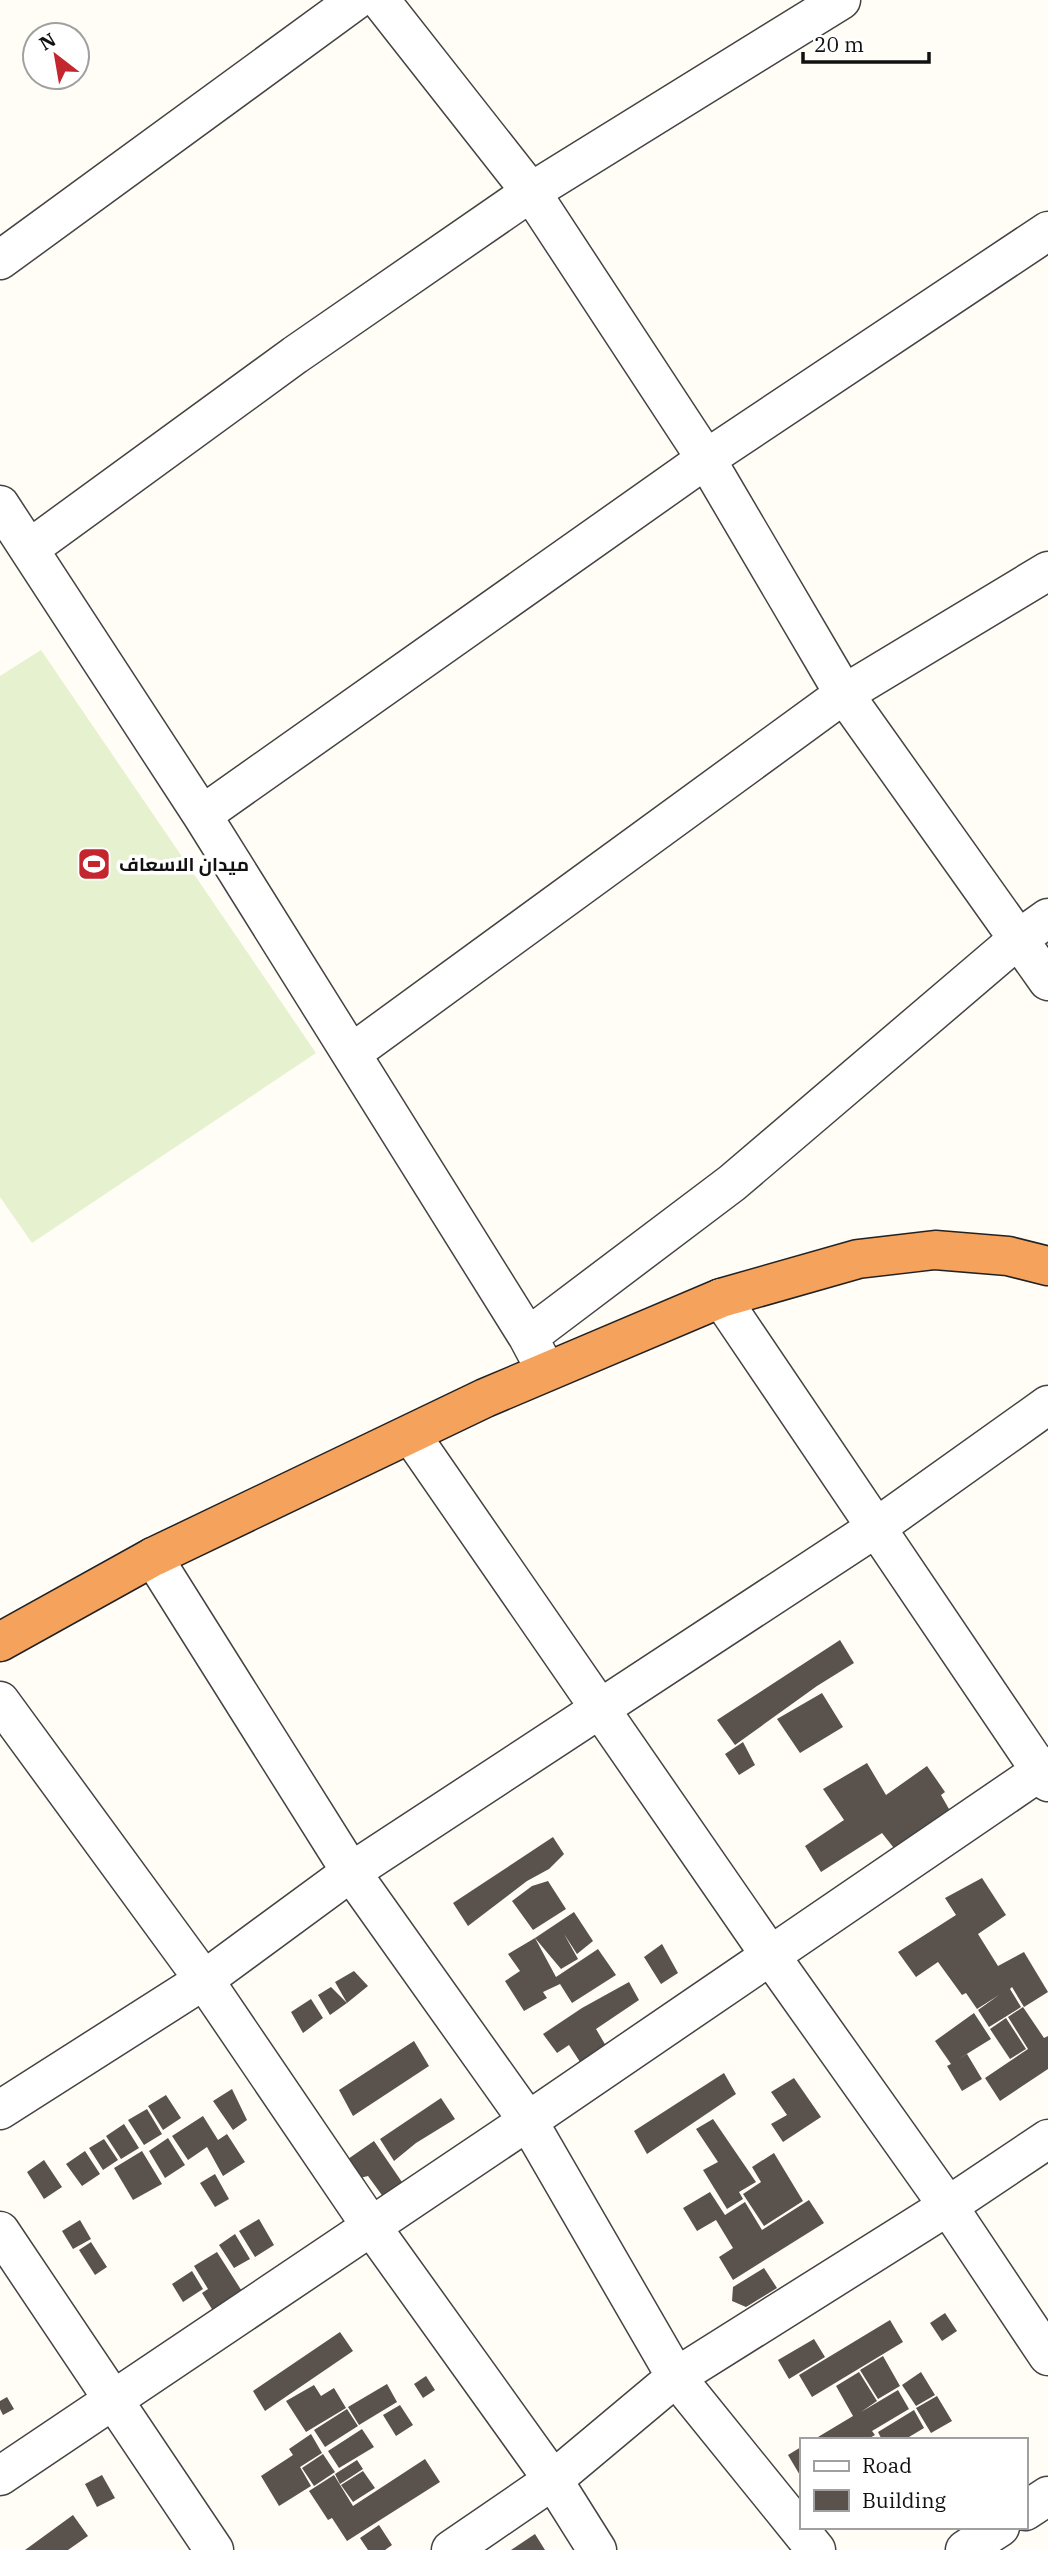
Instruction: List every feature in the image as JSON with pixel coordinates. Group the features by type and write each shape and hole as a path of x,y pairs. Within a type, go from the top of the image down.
{"highway":[{"path":"0,1642 153,1557 545,1371 721,1298 859,1259 935,1250 1009,1256 1048,1266"}],"street":[{"path":"0,260 356,0"},
{"path":"380,0 531,192 706,458 844,694 1048,981"},
{"path":"29,550 295,355 531,192 841,0"},
{"path":"202,815 706,458 1048,230"},
{"path":"0,505 202,815 352,1053 528,1337 545,1371"},
{"path":"352,1053 844,694 1048,571"},
{"path":"528,1337 732,1183 1017,940 1048,918"},
{"path":"0,2476 528,2122 770,1955 1046,1773 721,1298"},
{"path":"0,2110 204,1980 351,1872 877,1527 1048,1405"},
{"path":"411,1435 770,1955 948,2206 1048,2356"},
{"path":"153,1557 351,1872 528,2122 676,2377 816,2550"},
{"path":"0,1701 204,1980 371,2226 553,2480 597,2550"},
{"path":"451,2550 553,2480 676,2377 948,2206 1048,2139"},
{"path":"0,2231 214,2550"},
{"path":"1027,2510 1048,2496"},
{"path":"965,2550 997,2529"}],"green space":[{"name":"ميدان الاسعاف","path":"41,650 316,1053 32,1243 0,1197 0,676"}],"building":[{"path":"840,1640 854,1663 735,1745 717,1720"},
{"path":"822,1693 843,1727 800,1753 777,1719"},
{"path":"743,1742 755,1765 739,1775 725,1754"},
{"path":"867,1763 886,1795 927,1766 945,1792 941,1795 953,1816 897,1852 882,1833 821,1872 805,1846 844,1820 823,1789"},
{"path":"553,1837 564,1854 549,1869 527,1881 468,1926 453,1903"},
{"path":"982,1878 1006,1915 978,1934 998,1966 1024,1952 1048,1992 1024,2007 1012,1987 1010,1989 1021,2007 989,2027 978,2010 999,1995 977,2009 966,1993 962,1995 938,1962 916,1977 898,1952 956,1915 945,1898"},
{"path":"548,1881 566,1909 533,1930 512,1901 532,1886"},
{"path":"574,1912 593,1941 577,1954 564,1934 578,1959 561,1969 535,1938"},
{"path":"535,1938 556,1977 598,1949 616,1975 572,2003 560,1984 543,1992 547,1998 524,2011 505,1981 520,1971 508,1954"},
{"path":"662,1944 678,1973 661,1984 644,1957"},
{"path":"354,1971 368,1986 347,2003 335,1982"},
{"path":"629,1982 639,2000 596,2029 606,2046 580,2062 569,2045 557,2053 543,2034"},
{"path":"331,1987 347,2003 330,2015 318,1995"},
{"path":"311,1999 323,2018 303,2033 291,2012"},
{"path":"1023,2007 1044,2038 1048,2036 1048,2069 1000,2101 985,2078 1028,2049 1008,2017"},
{"path":"974,2013 991,2039 957,2060 967,2054 982,2079 962,2091 947,2066 951,2064 935,2041"},
{"path":"1006,2018 1026,2049 1010,2059 990,2029"},
{"path":"414,2041 429,2066 353,2116 339,2090"},
{"path":"724,2073 736,2094 647,2154 634,2131"},
{"path":"794,2078 821,2117 783,2142 771,2124 787,2115 771,2092"},
{"path":"232,2089 247,2120 233,2130 213,2101"},
{"path":"166,2095 181,2118 163,2130 148,2106"},
{"path":"441,2098 455,2119 416,2143 394,2161 380,2139"},
{"path":"147,2109 162,2134 144,2145 128,2120"},
{"path":"203,2116 218,2140 227,2134 245,2162 223,2176 207,2147 188,2160 172,2136"},
{"path":"713,2119 756,2182 739,2192 743,2199 727,2209 703,2170 718,2162 696,2129"},
{"path":"124,2124 139,2148 121,2159 106,2136"},
{"path":"168,2138 185,2165 165,2178 149,2151"},
{"path":"104,2139 118,2160 103,2170 89,2148"},
{"path":"374,2141 404,2185 384,2198 368,2176 360,2178 348,2159"},
{"path":"85,2151 100,2174 82,2186 66,2164"},
{"path":"142,2151 162,2184 133,2200 114,2168"},
{"path":"774,2153 803,2201 764,2226 743,2194 761,2182 752,2167"},
{"path":"44,2160 62,2187 44,2199 27,2172"},
{"path":"215,2174 229,2199 215,2207 200,2183"},
{"path":"710,2192 725,2215 745,2202 762,2230 809,2200 824,2223 733,2280 719,2257 733,2248 716,2220 697,2231 683,2208"},
{"path":"259,2219 274,2245 255,2257 239,2231"},
{"path":"80,2220 91,2239 73,2249 62,2231"},
{"path":"235,2234 250,2259 234,2268 219,2245"},
{"path":"91,2242 107,2267 95,2275 79,2250"},
{"path":"217,2252 245,2296 215,2314 202,2293 208,2289 194,2266"},
{"path":"764,2268 777,2288 746,2307 732,2301 733,2287"},
{"path":"192,2271 203,2289 183,2302 172,2284"},
{"path":"945,2313 957,2331 942,2341 930,2323"},
{"path":"890,2320 903,2342 812,2397 799,2375"},
{"path":"340,2332 353,2351 265,2411 253,2391"},
{"path":"814,2339 825,2357 789,2379 778,2360"},
{"path":"883,2356 900,2386 878,2399 860,2370"},
{"path":"859,2372 877,2401 861,2412 898,2390 909,2409 872,2431 875,2435 870,2438 816,2438 853,2416 836,2386"},
{"path":"921,2372 935,2395 916,2406 902,2385"},
{"path":"426,2376 435,2390 423,2398 414,2384"},
{"path":"387,2384 397,2402 359,2425 348,2407"},
{"path":"314,2385 321,2396 334,2388 346,2408 306,2432 286,2401"},
{"path":"937,2396 952,2421 931,2433 916,2408"},
{"path":"7,2397 14,2409 3,2415 0,2401"},
{"path":"400,2405 413,2425 396,2436 383,2415"},
{"path":"347,2409 358,2426 325,2447 314,2430"},
{"path":"914,2410 924,2428 907,2438 881,2438 878,2432"},
{"path":"362,2429 374,2447 339,2468 328,2451"},
{"path":"311,2434 322,2453 300,2467 311,2486 279,2506 261,2476 293,2455 289,2449"},
{"path":"800,2448 800,2475 788,2455"},
{"path":"323,2454 335,2472 314,2486 302,2468"},
{"path":"425,2459 440,2482 347,2541 332,2518 328,2520 309,2491 334,2475 353,2506"},
{"path":"357,2460 363,2469 340,2484 335,2474"},
{"path":"363,2471 375,2488 353,2502 341,2485"},
{"path":"102,2475 115,2498 97,2507 85,2484"},
{"path":"73,2515 88,2536 68,2550 25,2550"},
{"path":"379,2525 392,2545 385,2550 368,2550 360,2538"},
{"path":"535,2534 545,2550 511,2550"}],"place":[{"name":"ميدان الاسعاف","path":"94,864"}]}
